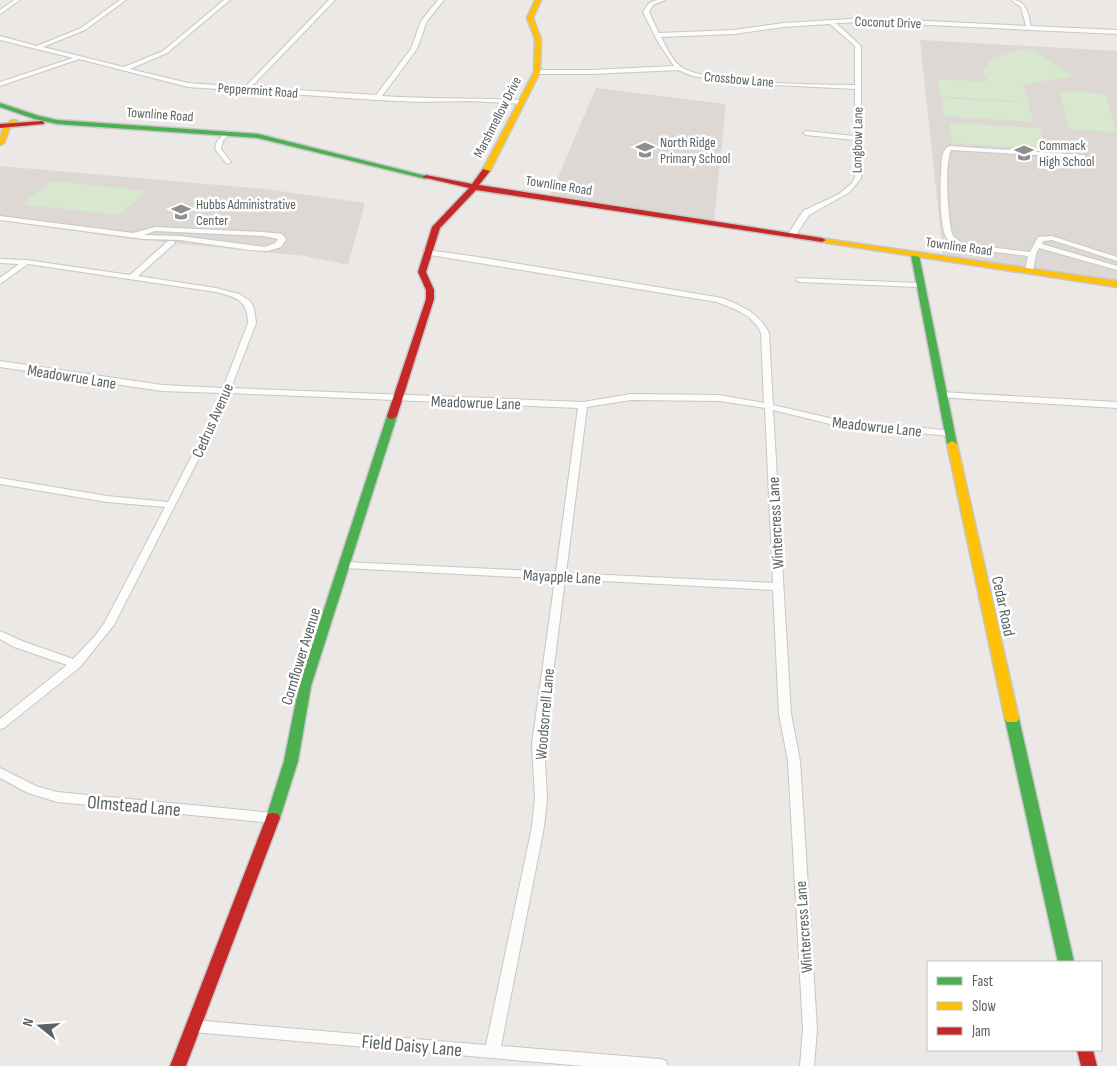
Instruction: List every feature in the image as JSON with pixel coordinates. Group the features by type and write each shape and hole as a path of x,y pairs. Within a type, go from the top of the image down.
{"street":[{"path":"0,12 17,0"},
{"path":"38,47 84,29 124,0"},
{"path":"125,69 166,52 227,0"},
{"path":"246,89 332,0"},
{"path":"377,98 414,49 424,21 440,0"},
{"name":"Marshmellow Drive","path":"428,252 436,227 474,187 488,168 537,72 538,39 530,18 538,0"},
{"path":"537,72 591,72 678,68 646,12 651,4 662,0"},
{"path":"1014,0 1023,6 1029,29"},
{"name":"Coconut Drive","path":"659,35 734,32 867,20 1117,32"},
{"name":"Longbow Lane","path":"791,236 804,214 853,188 858,178 858,46 831,22"},
{"name":"Peppermint Road","path":"0,38 188,85 377,98 522,102"},
{"path":"0,84 78,58"},
{"name":"Crossbow Lane","path":"678,68 693,75 720,79 858,87"},
{"name":"Townline Road","path":"0,105 21,113 57,122 258,136 396,171 474,187 1117,284"},
{"path":"0,143 4,126 21,113"},
{"path":"4,126 57,122"},
{"path":"227,133 220,141 218,148 228,162"},
{"path":"806,134 857,138"},
{"path":"1032,254 961,246 948,235 945,157 949,148 1083,156"},
{"path":"0,218 144,237 180,238 265,249 278,245 282,239 279,236 263,234 155,229 135,235"},
{"path":"1029,272 1032,254 1041,239 1052,238 1117,259"},
{"path":"132,277 171,243"},
{"path":"1038,245 1117,268"},
{"name":"Cornflower Avenue","path":"178,1066 273,818 291,761 305,686 430,299 430,290 422,272 428,252"},
{"name":"Wintercress Lane","path":"428,252 719,300 738,307 760,323 764,333 785,714 794,762 810,1029 807,1066"},
{"name":"Cedar Road","path":"915,255 919,285 950,433 1066,961"},
{"name":"Cedrus Avenue","path":"0,261 26,262 216,290 236,295 247,302 253,312 252,323 216,417 110,623 95,645 76,664 0,726"},
{"path":"0,282 26,262"},
{"path":"800,280 919,285"},
{"name":"Meadowrue Lane","path":"0,364 136,386 226,391 583,405 631,397 719,398 768,406 834,422 950,433"},
{"path":"942,395 1117,404"},
{"name":"Woodsorrell Lane","path":"492,1052 538,827 541,798 538,744 583,405"},
{"path":"0,481 107,500 171,505"},
{"name":"Mayapple Lane","path":"345,565 778,587"},
{"path":"0,635 18,644 76,664"},
{"name":"Olmstead Lane","path":"0,772 32,790 57,797 273,818"},
{"name":"Field Daisy Lane","path":"193,1026 629,1065 660,1066"},
{"path":"1085,1051 1089,1066"}],"shaded area":[{"name":"Commack High School","path":"920,40 1117,51 1117,281 943,255"},
{"name":"North Ridge Primary School","path":"596,88 726,104 714,221 550,196"},
{"name":"Hubbs Administrative Center","path":"0,166 265,189 365,203 348,265 305,256 131,239 0,220"}],"green space":[{"path":"1027,48 1075,76 1023,84 1028,102 940,96 938,79 988,82 984,75 984,69 993,58"},
{"path":"1059,91 1105,94 1117,132 1070,129"},
{"path":"941,98 1028,103 1033,122 943,116"},
{"path":"949,123 1040,128 1046,149 952,143"},
{"path":"52,181 147,191 119,215 22,204"}],"traffic: fast":[{"path":"0,105 37,118 57,122 258,136 426,177"},
{"path":"915,255 952,444"},
{"path":"273,818 291,761 305,686 392,416"},
{"path":"1012,719 1066,961"}],"traffic: slow":[{"path":"486,171 537,72 538,39 530,18 538,0"},
{"path":"0,143 7,126 14,121"},
{"path":"822,240 1117,284"},
{"path":"952,444 1012,719"}],"traffic: jam":[{"path":"0,126 42,123"},
{"path":"392,416 430,299 430,290 422,272 436,227 474,187 486,171"},
{"path":"426,177 474,187 822,240"},
{"path":"178,1066 273,818"},
{"path":"1085,1051 1089,1066"}],"place":[{"name":"North Ridge Primary School","path":"645,150"},
{"name":"Commack High School","path":"1024,153"},
{"name":"Hubbs Administrative Center","path":"181,212"}]}
